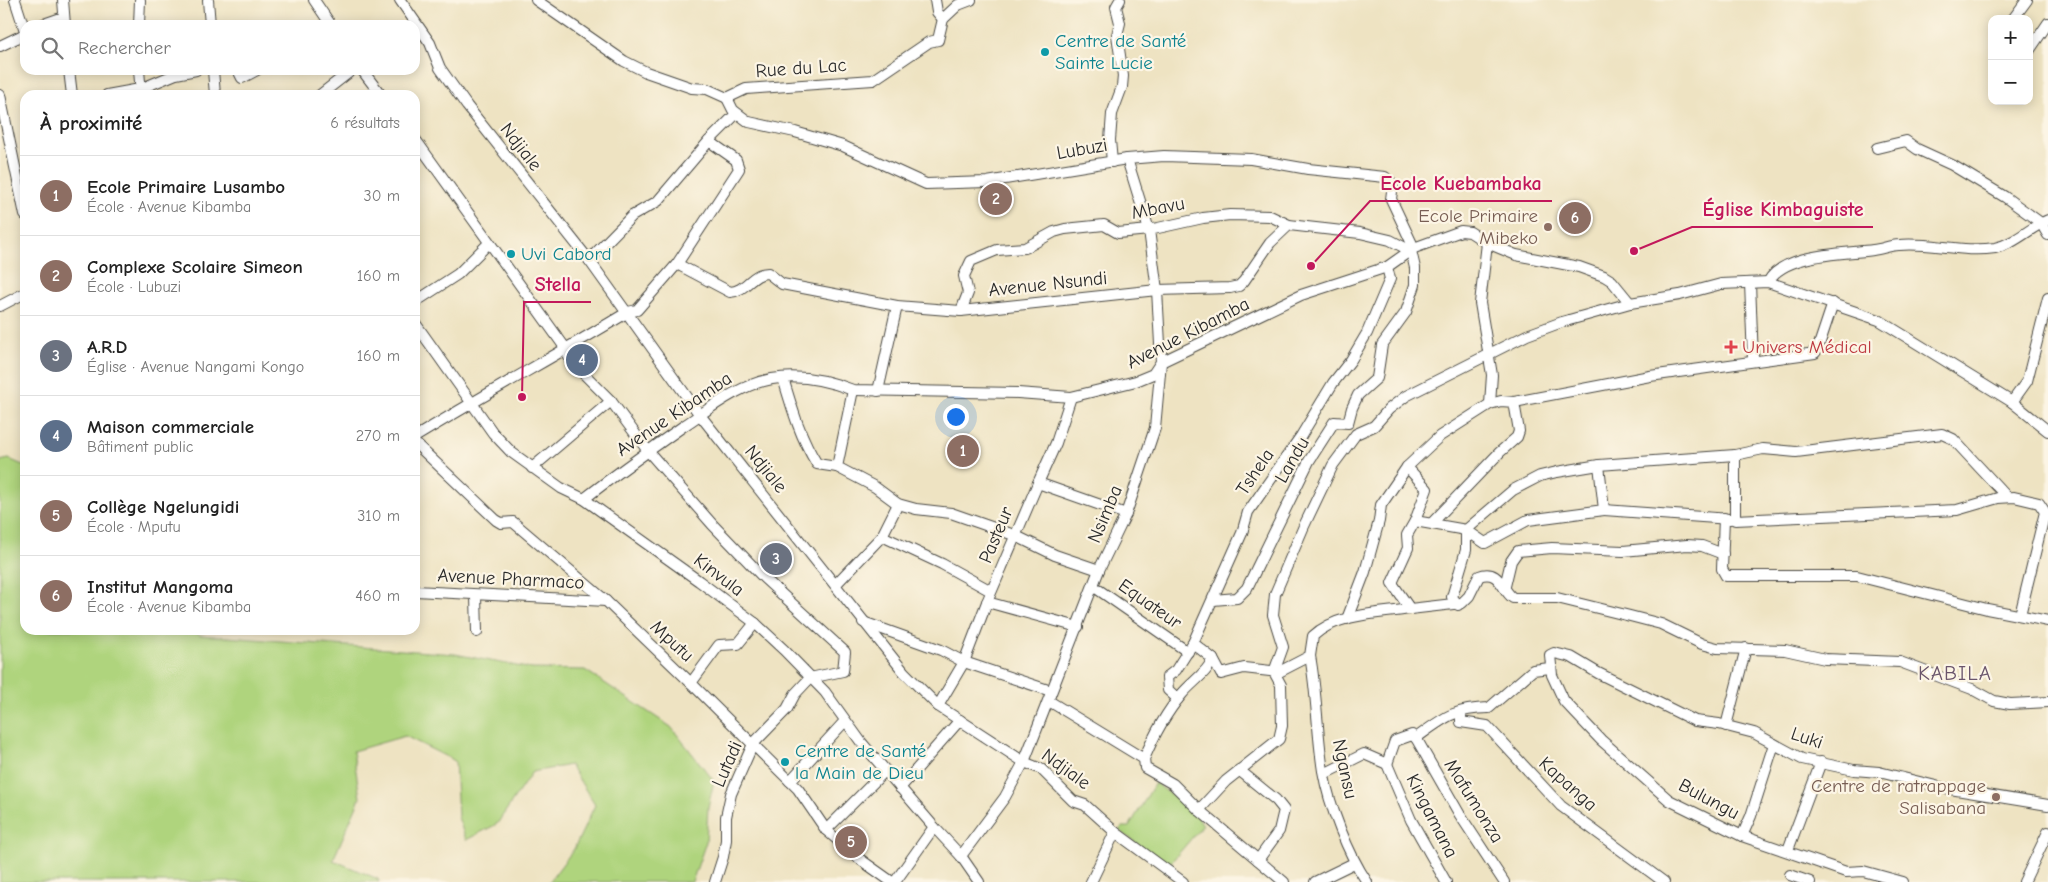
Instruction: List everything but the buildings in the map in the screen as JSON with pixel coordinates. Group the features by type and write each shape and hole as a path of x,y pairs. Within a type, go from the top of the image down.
{"street":[{"path":"15,0 21,20"},
{"path":"63,0 64,20"},
{"path":"138,20 140,0"},
{"path":"208,0 210,20"},
{"path":"314,0 328,20"},
{"name":"Ndjiale","path":"400,0 410,20"},
{"path":"536,0 624,61 646,72 692,88 707,89 727,98 729,106 736,114 709,140 658,201 632,216 589,260"},
{"path":"935,0 937,12 944,19"},
{"name":"Rue du Lac","path":"727,98 746,89 873,80 929,42 938,40 944,19 958,5 971,0"},
{"path":"1112,162 1110,140 1112,114 1122,87 1117,34 1120,23 1116,7 1120,0"},
{"path":"2016,15 2027,0"},
{"path":"2033,45 2048,23"},
{"name":"Ndjiale","path":"420,32 430,43 440,68 467,106 589,260 700,415 797,539 836,584 862,622 904,672 938,706 1024,762 1041,769 1073,801 1085,805 1168,878 1183,882"},
{"path":"0,46 20,36"},
{"path":"70,75 72,90"},
{"path":"139,75 141,90"},
{"path":"145,90 174,75"},
{"path":"213,75 215,90"},
{"path":"326,90 346,75"},
{"path":"366,75 377,90"},
{"path":"0,95 20,191"},
{"name":"Lubuzi","path":"736,114 749,122 795,132 848,148 926,184 987,182 1127,159 1164,156 1242,158 1308,169 1385,177 1393,184 1391,199 1412,250"},
{"path":"420,434 472,401 628,312 637,310 677,264 739,169 736,160 709,140"},
{"path":"1877,148 1906,141 1917,149 1952,165 2044,221 2048,235"},
{"path":"420,146 472,215 489,243 566,349 570,360 611,401 648,451 764,578 844,651 843,671 810,678"},
{"name":"Nsimba","path":"962,856 1005,797 1024,762 1099,570 1126,514 1155,428 1162,362 1157,290 1149,230 1127,159"},
{"name":"Mbavu","path":"961,310 968,293 964,276 967,272 966,267 976,257 997,250 1019,250 1054,232 1065,229 1104,226 1118,233 1149,230 1203,218 1230,215 1270,216 1289,224 1370,235 1390,240 1412,250"},
{"path":"1768,282 1773,273 1807,257 1900,244 1977,250 1995,248 2009,244 2044,221"},
{"name":"Avenue Nsundi","path":"677,264 730,292 740,291 748,285 752,278 768,273 782,284 897,306 961,310 1157,290 1221,289 1239,286 1270,243 1289,224"},
{"name":"Avenue Kibamba","path":"584,500 648,451 700,415 747,386 762,381 796,377 831,381 853,390 1018,393 1071,397 1136,382 1153,374 1162,362 1301,295 1387,267 1412,250 1461,231 1470,232 1487,243 1525,258 1579,268 1604,276 1612,281 1630,303"},
{"path":"420,299 458,274 489,243"},
{"path":"1487,243 1480,303 1493,382 1490,404"},
{"name":"Landu","path":"1213,600 1237,598 1247,588 1309,461 1334,422 1348,424 1358,395 1377,378 1382,345 1406,312 1415,285 1412,250"},
{"name":"Tshela","path":"1178,699 1168,690 1167,677 1176,670 1190,647 1242,533 1248,512 1301,436 1367,333 1390,279 1387,267"},
{"path":"1199,810 1239,770 1275,744 1282,733 1281,685 1274,672 1283,647 1273,615 1275,594 1333,465 1356,434 1372,428 1397,402 1419,388 1527,335 1562,322 1630,303 1680,295 1721,284 1768,282 1879,320 2012,402 2048,431"},
{"path":"1750,283 1753,360"},
{"path":"0,306 20,296"},
{"path":"2012,402 2027,381 2048,298"},
{"path":"1347,619 1365,572 1379,521 1381,505 1407,467 1440,436 1490,404 1514,402 1650,376 1753,360 1815,354 1833,304"},
{"path":"878,391 897,306"},
{"name":"Kinvula","path":"420,330 493,433 511,452 561,488 584,500 755,623 825,692 845,721 885,771 962,856 978,882"},
{"path":"783,378 799,432 817,464 837,467 875,487 898,504 916,509 951,513 1014,535 1055,555 1099,570"},
{"path":"837,467 853,390"},
{"name":"Pasteur","path":"938,706 964,662 1014,535 1056,443 1071,397"},
{"path":"532,468 611,401"},
{"path":"1432,523 1500,452 1514,442 1519,432 1514,402"},
{"path":"1458,605 1452,597 1466,550 1466,530 1502,498 1536,478 1599,465 1735,455 1767,449 1796,452 1945,434 1954,439 2007,497"},
{"name":"Mputu","path":"420,448 496,520 501,523 513,522 606,601 790,781 826,830 861,860 894,882"},
{"path":"1735,455 1729,519 1723,554 1722,569 1726,576 1857,576 2048,621"},
{"path":"1599,465 1604,510"},
{"path":"1407,467 1427,489 1415,521 1407,535 1408,548 1392,583 1410,609"},
{"path":"1038,483 1126,514"},
{"path":"1415,521 1466,530 1482,542 1487,543 1528,520 1604,510 1729,519 1957,510 2007,497 2039,503 2045,512 2020,615"},
{"path":"836,584 882,536 898,504"},
{"path":"882,536 942,564 992,591"},
{"path":"1505,586 1511,561 1518,551 1552,548 1623,551 1687,545 1702,546 1723,554"},
{"path":"1310,656 1314,636 1328,625 1347,619 1410,609 1458,605 1466,601 1475,582 1482,575 1497,578 1513,598 1557,598 1661,624 1707,646 1785,650 1825,659 1900,662 1972,689 1994,701 2010,704 2048,702"},
{"name":"Equateur","path":"1093,586 1190,647 1213,659 1221,674 1244,668 1279,672 1310,656"},
{"name":"Avenue Pharmaco","path":"420,591 476,596 606,601"},
{"path":"476,596 477,632"},
{"path":"987,602 1078,627"},
{"path":"862,622 941,650 964,662 1050,696 1144,759"},
{"path":"691,683 719,645 738,644 755,623"},
{"path":"1726,726 1746,648"},
{"name":"Luki","path":"1550,668 1552,654 1571,657 1598,673 1695,721 1726,726 1754,734 1802,759 1854,770 1879,772 1944,788 2048,806"},
{"name":"Ngansu","path":"1310,656 1316,689 1324,774 1354,863 1367,882"},
{"path":"1213,659 1209,668 1178,699 1162,720 1144,759 1145,768 1174,784 1199,810 1280,879 1288,882"},
{"path":"1324,774 1364,754 1387,764 1395,741 1412,735 1416,738 1452,713 1471,708 1489,708 1533,670 1550,668"},
{"name":"Bulungu","path":"1550,668 1564,701 1601,740 1650,784 1676,804 1742,836 1788,850 1846,872 1863,871 1903,882"},
{"name":"Lutadi","path":"714,882 726,840 726,817 730,801 753,744 786,709 795,694 810,678"},
{"name":"Kapanga","path":"1461,712 1461,722 1487,726 1561,806 1664,882"},
{"path":"900,788 960,720"},
{"path":"790,781 845,721"},
{"name":"Mafumonza","path":"1416,738 1460,815 1504,882"},
{"path":"1742,836 1751,816 1774,744"},
{"path":"1788,850 1821,762"},
{"name":"Kingamana","path":"1387,764 1411,820 1446,882"},
{"path":"1239,770 1276,800 1284,810 1279,831 1258,860"},
{"path":"826,830 885,771"},
{"path":"894,882 934,827"},
{"path":"1090,882 1115,832"},
{"path":"2024,882 2048,832"},
{"path":"1315,882 1354,863"},
{"path":"1790,875 1810,882"}],"green space":[{"path":"9,459 20,464 20,635 200,635 455,654 532,669 585,670 671,727 714,781 708,807 706,842 692,882 549,882 574,849 595,805 570,765 532,772 497,824 466,840 458,817 455,761 405,736 353,751 360,798 333,860 378,879 379,882 0,882 0,461"},
{"path":"1155,783 1194,811 1203,825 1167,867 1119,830 1122,827 1129,827"}],"place":[{"name":"Centre de Santé Sainte Lucie","path":"1045,52"},
{"name":"Complexe Scolaire Simeon","path":"996,199"},
{"name":"Institut Mangoma","path":"1575,218"},
{"name":"Ecole Primaire Mibeko","path":"1548,227"},
{"name":"Église Kimbaguiste","path":"1634,251"},
{"name":"Uvi Cabord","path":"511,254"},
{"name":"Ecole Kuebambaka","path":"1311,266"},
{"name":"Univers Médical","path":"1731,347"},
{"name":"Maison commerciale","path":"582,360"},
{"name":"Stella","path":"522,397"},
{"name":"Ecole Primaire Lusambo","path":"963,451"},
{"name":"A.R.D","path":"776,559"},
{"name":"Centre de Santé la Main de Dieu","path":"785,762"},
{"name":"Centre de ratrappage Salisabana","path":"1996,797"},
{"name":"Collège Ngelungidi","path":"851,842"}],"district":[{"name":"KABILA","path":"1955,673"}]}
